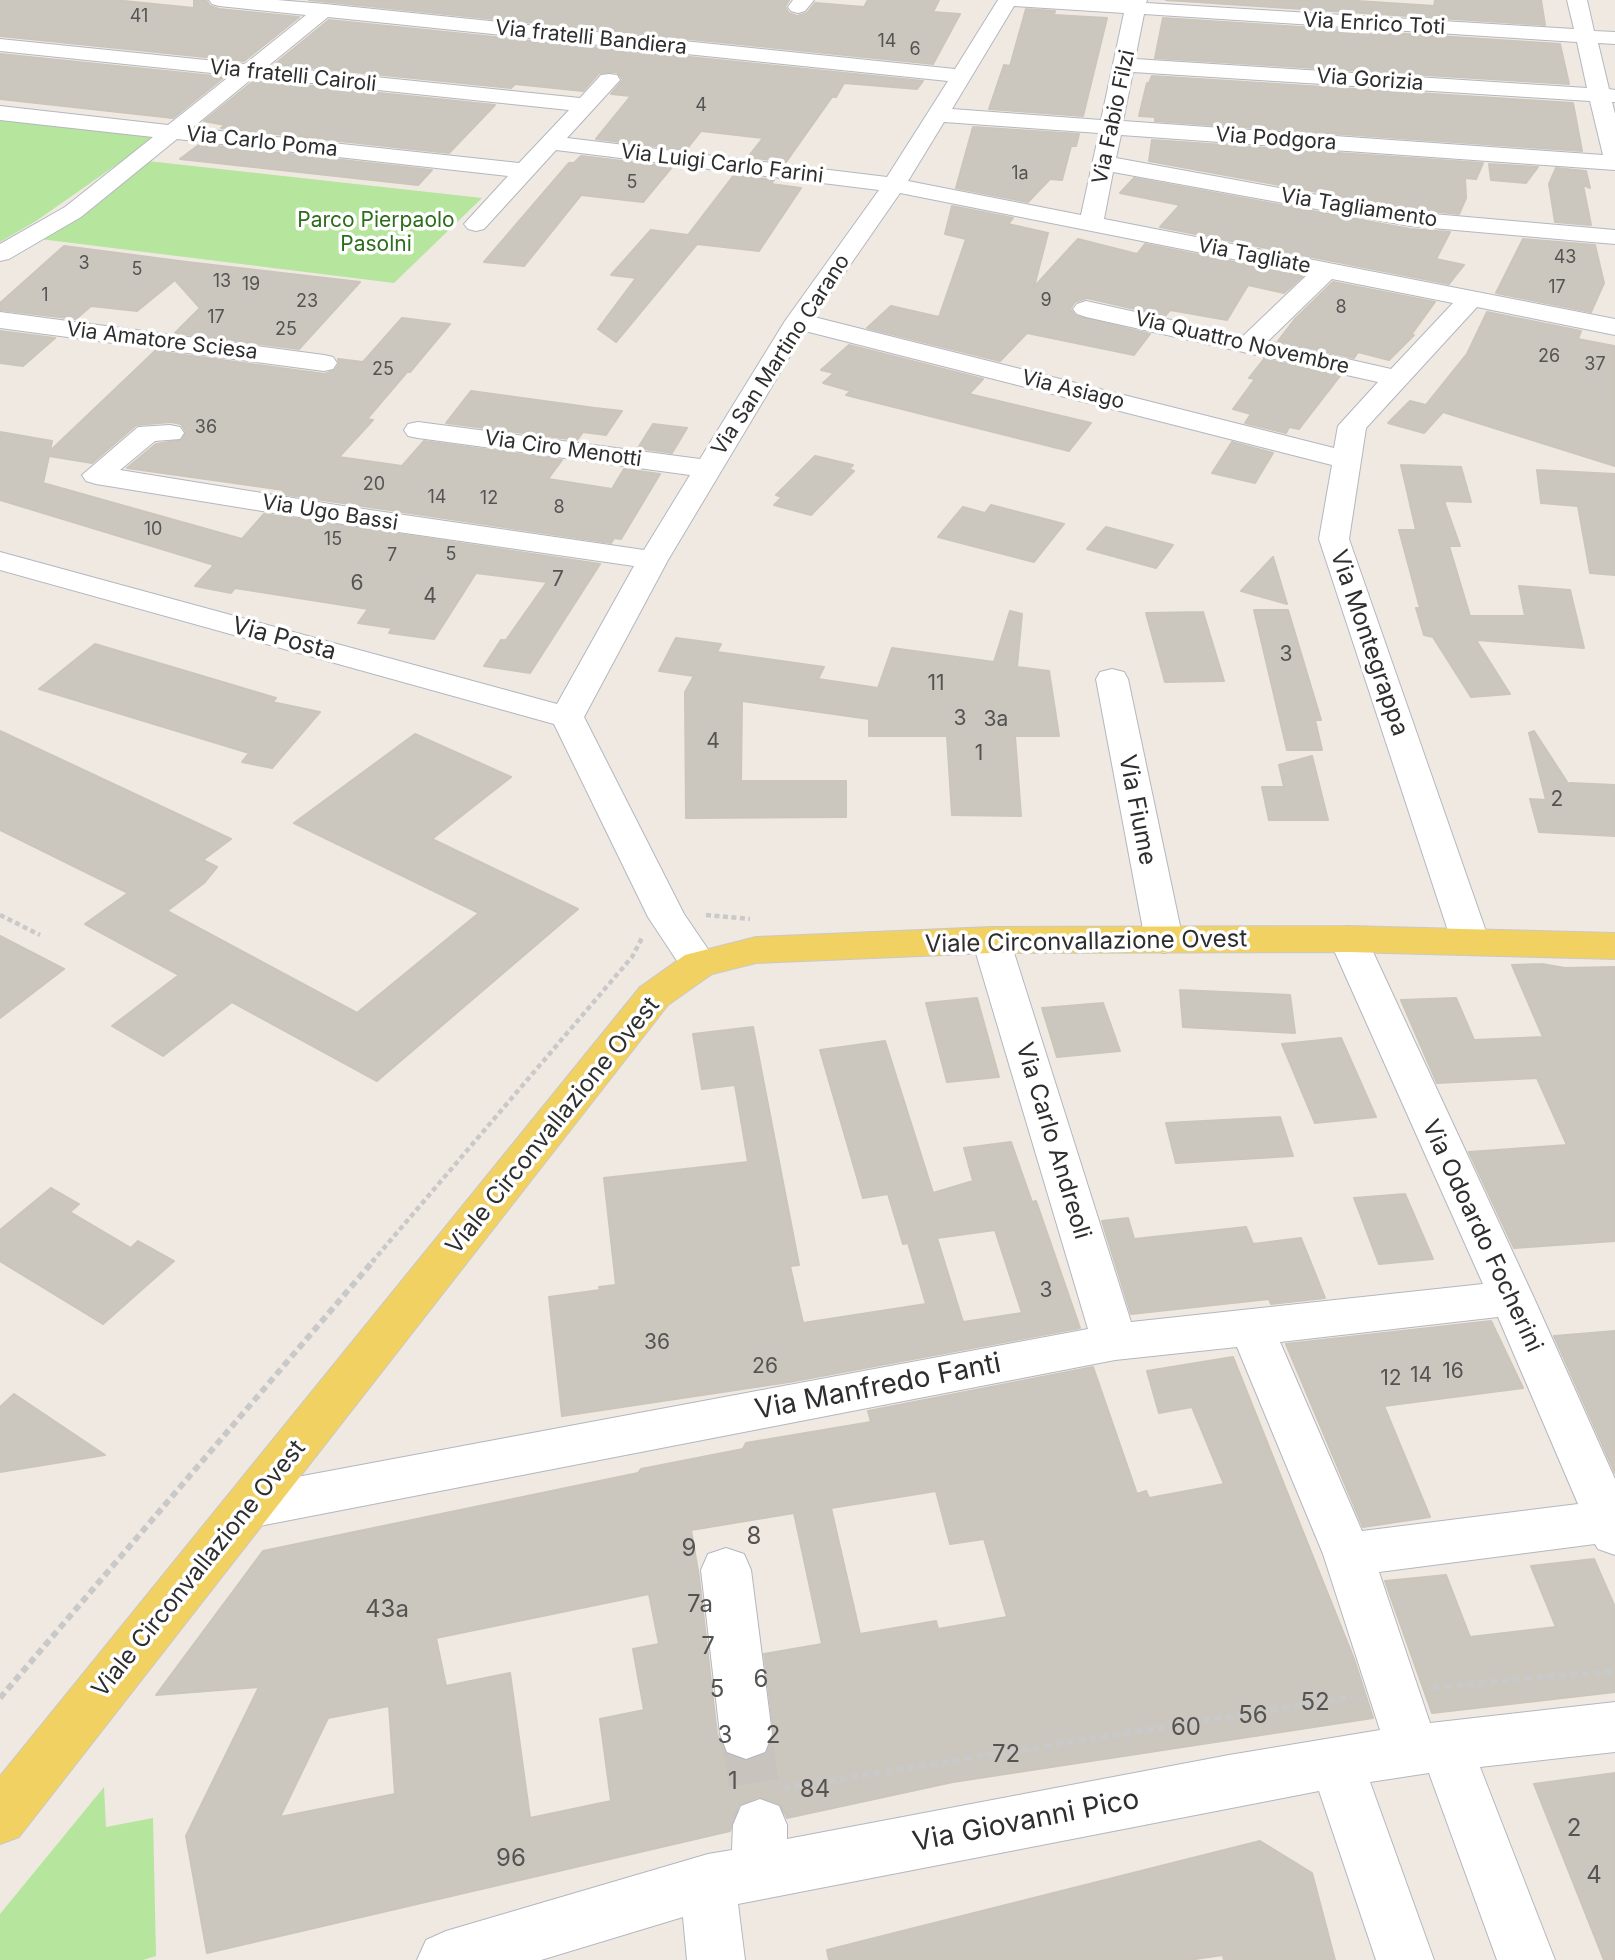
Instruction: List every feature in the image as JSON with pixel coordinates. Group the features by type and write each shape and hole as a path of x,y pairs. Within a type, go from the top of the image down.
{"main road":[{"name":"Viale Circonvallazione Ovest","path":"0,1818 654,996 699,964 755,950 991,940 1471,940 1615,946"}],"street":[{"name":"Via fratelli Bandiera","path":"219,0 962,76"},
{"name":"Via Enrico Toti","path":"1008,0 1136,5 1615,38"},
{"name":"Via San Martino Carano","path":"567,717 653,560 798,321 894,185 1008,0"},
{"path":"1577,0 1584,36 1607,95 1615,162"},
{"name":"Via Fabio Filzi","path":"1091,225 1136,5"},
{"path":"0,254 73,212 325,10"},
{"name":"Via fratelli Cairoli","path":"0,45 585,106"},
{"name":"Via Gorizia","path":"1124,65 1607,95"},
{"path":"476,224 609,80"},
{"name":"Via Carlo Poma","path":"0,113 525,171"},
{"name":"Via Podgora","path":"938,115 1615,162"},
{"name":"Via Luigi Carlo Farini","path":"551,143 894,185"},
{"name":"Via Tagliamento","path":"1104,163 1410,219 1615,237"},
{"name":"Via Tagliate","path":"894,185 1615,327"},
{"path":"1249,345 1327,270"},
{"name":"Via Montegrappa","path":"1471,299 1352,426 1334,538 1471,940"},
{"name":"Via Quattro Novembre","path":"1086,309 1397,378"},
{"name":"Via Amatore Sciesa","path":"0,320 324,363"},
{"name":"Via Asiago","path":"798,321 1347,460"},
{"name":"Via Ciro Menotti","path":"418,430 708,469"},
{"name":"Via Ugo Bassi","path":"170,433 148,433 96,475 336,514 653,560"},
{"name":"Via Posta","path":"0,561 567,717"},
{"name":"Via Fiume","path":"1112,679 1164,940"},
{"path":"567,717 667,917 699,964"},
{"name":"Via Odoardo Focherini","path":"1348,939 1512,1298 1612,1528"},
{"name":"Via Carlo Andreoli","path":"991,940 1115,1342"},
{"name":"Via Manfredo Fanti","path":"249,1507 1115,1342 1512,1298"},
{"path":"1251,1327 1348,1553 1393,1690 1429,1749 1526,1960"},
{"path":"1348,1553 1612,1528"},
{"path":"726,1570 746,1734"},
{"name":"Via Giovanni Pico","path":"446,1960 749,1842 1229,1781 1429,1749 1615,1727"},
{"path":"1337,1764 1405,1960"},
{"path":"716,1960 749,1842"}],"path":[{"path":"0,915 40,935"},
{"path":"0,1698 632,957 652,921 667,917"},
{"path":"749,1842 1393,1690 1615,1671"}],"green space":[{"path":"0,117 159,135 36,221 0,242"},
{"name":"Parco Pierpaolo Pasolni","path":"148,161 482,198 394,283 40,239"},
{"path":"104,1787 106,1827 153,1818 156,1956 143,1960 0,1960 0,1914"}],"building":[{"path":"0,0 114,0 194,8 194,0 206,0 210,6 219,9 299,17 244,61 0,36"},
{"path":"309,0 789,0 785,7 789,13 797,16 807,13 815,3 864,7 868,0 939,0 933,12 960,14 933,64"},
{"path":"1166,0 1342,0 1434,6 1435,0 1541,0 1545,25"},
{"path":"1026,9 1055,11 1054,15 1107,18 1083,116 989,109 1004,65 1010,66"},
{"path":"1163,18 1560,44 1569,84 1155,58"},
{"path":"329,20 923,81 917,89 844,83 786,162 748,157 763,138 701,131 686,150 596,139 631,96 611,94 623,80 617,72 599,73 583,91 515,84 511,88 275,64"},
{"path":"0,54 224,77 173,118 0,99"},
{"path":"1152,76 1573,103 1582,151 1155,121 1155,117 1139,116 1147,83"},
{"path":"255,80 495,105 449,153 221,128 225,125 204,121"},
{"path":"973,127 1079,134 1076,146 1071,146 1062,180 1050,179 1028,202 956,188"},
{"path":"1152,140 1483,163 1476,179 1465,178 1466,198 1459,214 1410,209 1149,161"},
{"path":"200,144 432,170 418,185 180,159"},
{"path":"581,156 672,167 643,202 581,195 524,266 484,262 569,163 574,163"},
{"path":"1489,164 1538,167 1526,183 1491,180"},
{"path":"1556,168 1586,171 1590,188 1583,185 1591,225 1555,222 1549,184"},
{"path":"734,175 774,180 771,184 801,188 759,251 697,244 616,342 598,329 636,278 611,275 651,230 688,235"},
{"path":"1134,178 1410,229 1450,232 1436,259 1464,265 1449,284 1160,227 1180,205 1120,193"},
{"path":"952,206 1013,218 1008,224 1048,233 1034,287 1078,239 1137,254 1145,244 1303,276 1284,293 1248,285 1227,320 1170,310 1165,316 1087,298 1075,302 1070,309 1076,316 1150,334 1134,355 1027,333 1000,361 867,328 891,306 939,317 966,239 945,234"},
{"path":"1523,239 1595,245 1604,283 1591,312 1496,293"},
{"path":"64,246 360,282 299,349 175,333 200,308 175,280 137,311 91,306 76,319 0,310 0,303"},
{"path":"1333,282 1435,302 1411,335 1414,335 1389,360 1358,352 1354,358 1278,341 1295,319"},
{"path":"1487,312 1581,331 1578,339 1614,346 1615,466 1443,412 1424,433 1388,423 1410,401 1426,405 1467,354"},
{"path":"402,318 450,324 367,419 373,420 339,457 402,466 424,441 562,460 548,479 612,489 624,469 660,474 621,539 614,538 611,543 282,494 284,490 127,468 156,444 182,440 186,432 181,424 171,422 136,425 92,463 49,456 43,483 242,539 264,514 600,564 530,673 484,666 547,582 476,573 434,639 389,633 392,628 358,623 368,609 235,588 231,593 195,586 214,565 0,500 0,432 52,441 50,451 155,351 325,374 335,370 339,364 338,359 363,362"},
{"path":"0,331 55,338 23,366 0,363"},
{"path":"849,345 983,379 969,394 1091,423 1069,451 846,395 851,391 823,383 834,373 821,370"},
{"path":"1264,359 1340,376 1299,429 1289,427 1286,433 1245,423 1251,414 1233,409 1255,379 1249,378"},
{"path":"471,391 622,411 606,435 583,432 577,440 446,423"},
{"path":"653,424 687,428 672,453 638,448"},
{"path":"1232,442 1273,453 1255,483 1212,473"},
{"path":"815,456 853,465 849,469 854,471 811,515 774,505 782,497 776,495"},
{"path":"1401,465 1461,467 1471,502 1444,501 1460,546 1449,546 1470,616 1525,616 1519,586 1570,590 1584,648 1476,640 1510,694 1471,697 1433,637 1424,635 1416,608 1420,608 1399,530 1416,530"},
{"path":"1537,470 1615,474 1615,575 1590,573 1578,506 1541,503"},
{"path":"991,505 1064,524 1034,562 938,537 963,507 985,513"},
{"path":"1106,527 1173,545 1156,568 1087,549"},
{"path":"1273,557 1287,604 1241,591"},
{"path":"1254,610 1288,610 1321,720 1315,720 1322,750 1287,750"},
{"path":"1010,611 1022,614 1017,667 1049,671 1059,736 1015,736 1021,816 952,815 947,736 869,736 869,719 742,701 741,781 846,781 846,817 686,818 685,692 694,676 659,671 676,638 721,644 717,652 824,667 818,679 878,688 892,648 994,662"},
{"path":"1203,612 1224,681 1165,682 1146,613"},
{"path":"95,644 276,698 272,702 320,712 272,768 242,762 249,753 39,689"},
{"path":"0,731 231,839 203,860 217,867 204,883 167,911 357,1013 479,913 294,823 415,734 511,777 432,839 578,909 377,1081 232,1002 163,1056 112,1026 179,975 85,924 128,893 0,830"},
{"path":"1534,731 1571,788 1570,783 1615,785 1615,836 1539,832 1530,799 1546,800 1529,733"},
{"path":"1312,756 1328,820 1269,820 1262,787 1284,787 1279,765"},
{"path":"0,936 64,969 0,1018"},
{"path":"1542,964 1565,968 1615,967 1615,1241 1514,1248 1469,1152 1567,1145 1537,1078 1437,1083 1401,1000 1456,998 1474,1040 1543,1037 1512,965"},
{"path":"1180,990 1290,995 1295,1033 1183,1027"},
{"path":"977,998 999,1077 947,1082 926,1003"},
{"path":"1103,1003 1120,1051 1057,1057 1042,1008"},
{"path":"753,1027 799,1265 790,1266 803,1323 926,1304 908,1243 903,1244 888,1194 863,1198 820,1050 885,1041 933,1193 973,1181 964,1148 1011,1142 1032,1202 1036,1201 1080,1328 789,1382 562,1416 549,1297 600,1290 599,1287 616,1285 604,1178 748,1162 735,1085 702,1089 693,1034","holes":["995,1230 1022,1313 963,1322 937,1238"]},
{"path":"1341,1038 1376,1117 1315,1123 1282,1044"},
{"path":"1280,1117 1293,1156 1176,1163 1166,1123"},
{"path":"51,1188 79,1204 70,1212 131,1248 138,1241 174,1261 103,1324 0,1261 0,1230"},
{"path":"1405,1194 1433,1259 1379,1264 1354,1198"},
{"path":"1128,1218 1134,1239 1246,1227 1253,1244 1301,1238 1325,1298 1271,1304 1269,1299 1131,1314 1102,1221"},
{"path":"1491,1321 1523,1388 1384,1406 1430,1517 1363,1527 1286,1344"},
{"path":"1615,1331 1615,1473 1554,1336"},
{"path":"1233,1357 1354,1659 1373,1718 953,1782 787,1818 780,1804 759,1797 739,1805 730,1831 207,1953 186,1836 259,1687 156,1695 263,1551 638,1473 641,1469 743,1449 746,1443 871,1422 868,1411 1093,1367 1137,1494 1146,1491 1149,1498 1224,1484 1192,1407 1159,1413 1147,1371","holes":["936,1491 950,1544 984,1539 1007,1617 938,1629 936,1621 860,1634 831,1508","794,1513 822,1644 764,1654 774,1735 766,1754 745,1761 725,1753 717,1734 691,1530","649,1594 659,1644 633,1649 644,1710 600,1719 611,1801 530,1818 510,1673 446,1686 436,1638","389,1706 395,1794 280,1817 328,1718"]},
{"path":"14,1394 105,1455 0,1472 0,1407"},
{"path":"1594,1559 1615,1607 1615,1692 1432,1713 1385,1581 1446,1575 1470,1637 1556,1627 1531,1566"},
{"path":"1615,1773 1615,1960 1604,1960 1534,1784"},
{"path":"1260,1841 1312,1873 1335,1960 1224,1960 1223,1955 1188,1960 829,1960 827,1950"}],"tunnel":[{"path":"746,1734 760,1825"}]}
